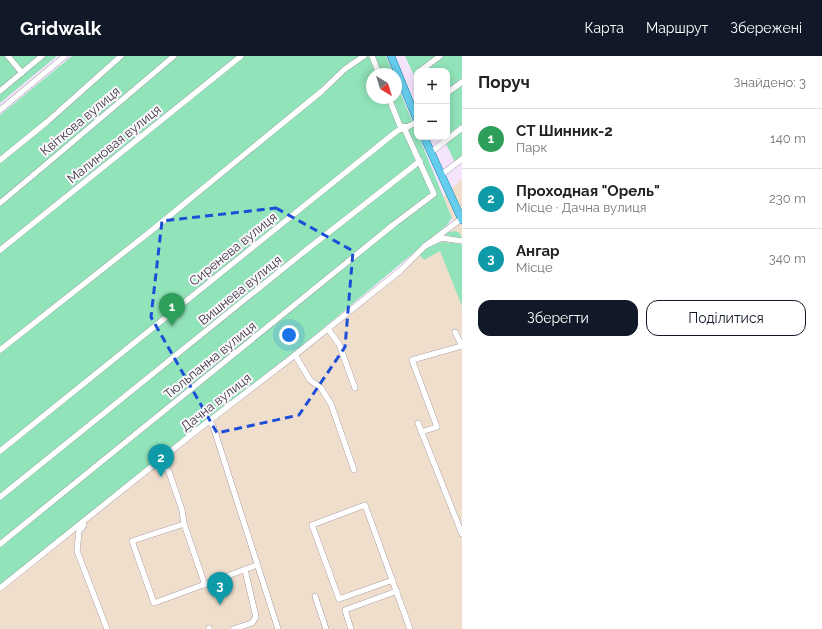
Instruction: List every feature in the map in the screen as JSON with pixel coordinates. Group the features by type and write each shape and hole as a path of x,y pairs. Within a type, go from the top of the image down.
{"main road":[{"path":"390,56 414,111"},
{"path":"425,140 462,219"}],"street":[{"path":"8,56 22,73"},
{"path":"0,91 42,56"},
{"path":"0,110 66,56"},
{"path":"0,160 47,122 122,56"},
{"name":"Квіткова вулиця","path":"0,203 174,56"},
{"name":"Малиновая вулиця","path":"0,250 241,56"},
{"path":"0,350 151,231 322,91 345,69 364,56"},
{"path":"372,56 377,68"},
{"path":"424,68 440,56"},
{"path":"450,91 462,82"},
{"path":"391,104 400,126 407,127 405,130 420,162"},
{"name":"Сиренева вулиця","path":"0,451 396,131 407,127 414,121"},
{"path":"431,152 462,128"},
{"path":"441,175 462,160"},
{"name":"Тюльпанна вулиця","path":"0,544 393,225 434,194 420,162"},
{"name":"Вишнева вулиця","path":"0,496 305,251 420,162"},
{"path":"425,246 462,219"},
{"path":"425,246 442,238 462,241"},
{"name":"Дачна вулиця","path":"0,588 91,517 209,421 328,329 401,270 425,246"},
{"path":"328,329 339,344 355,388"},
{"path":"421,432 437,427 412,360 462,346 454,332"},
{"path":"295,355 310,380 321,388 331,404 354,470"},
{"path":"209,421 213,426 278,629"},
{"path":"418,423 462,534"},
{"path":"161,459 168,472 182,510 184,524 205,585"},
{"path":"393,580 339,599 312,525 365,505 393,580 397,591 410,629"},
{"path":"91,517 79,531 77,551 107,629"},
{"path":"184,524 132,541 154,603 257,565"},
{"path":"233,629 252,623 256,617 245,570"},
{"path":"351,629 345,610 397,591"},
{"path":"315,596 326,629"}],"highlighted area":[{"path":"276,208 353,251 345,347 299,415 217,433 151,317 162,221"}],"shaded area":[{"path":"462,179 462,629 0,629 0,590 454,223 443,196"}],"green space":[{"path":"0,56 57,56 0,103"},
{"path":"72,56 386,56 391,68 366,68 366,104 402,104 402,97 414,126 414,140 420,140 452,218 447,225 314,336 0,588 0,115"},
{"path":"405,56 462,56 462,157 455,163 444,140 450,140 450,68 414,68 414,76"},
{"path":"455,231 460,233 462,239 448,237 445,233"},
{"path":"441,242 462,244 462,306 440,251 424,260 419,254 428,246"}],"place":[{"name":"СТ Шинник-2","path":"172,326"},
{"name":"Проходная \"Орель\"","path":"161,477"},
{"name":"Ангар","path":"220,605"}]}
